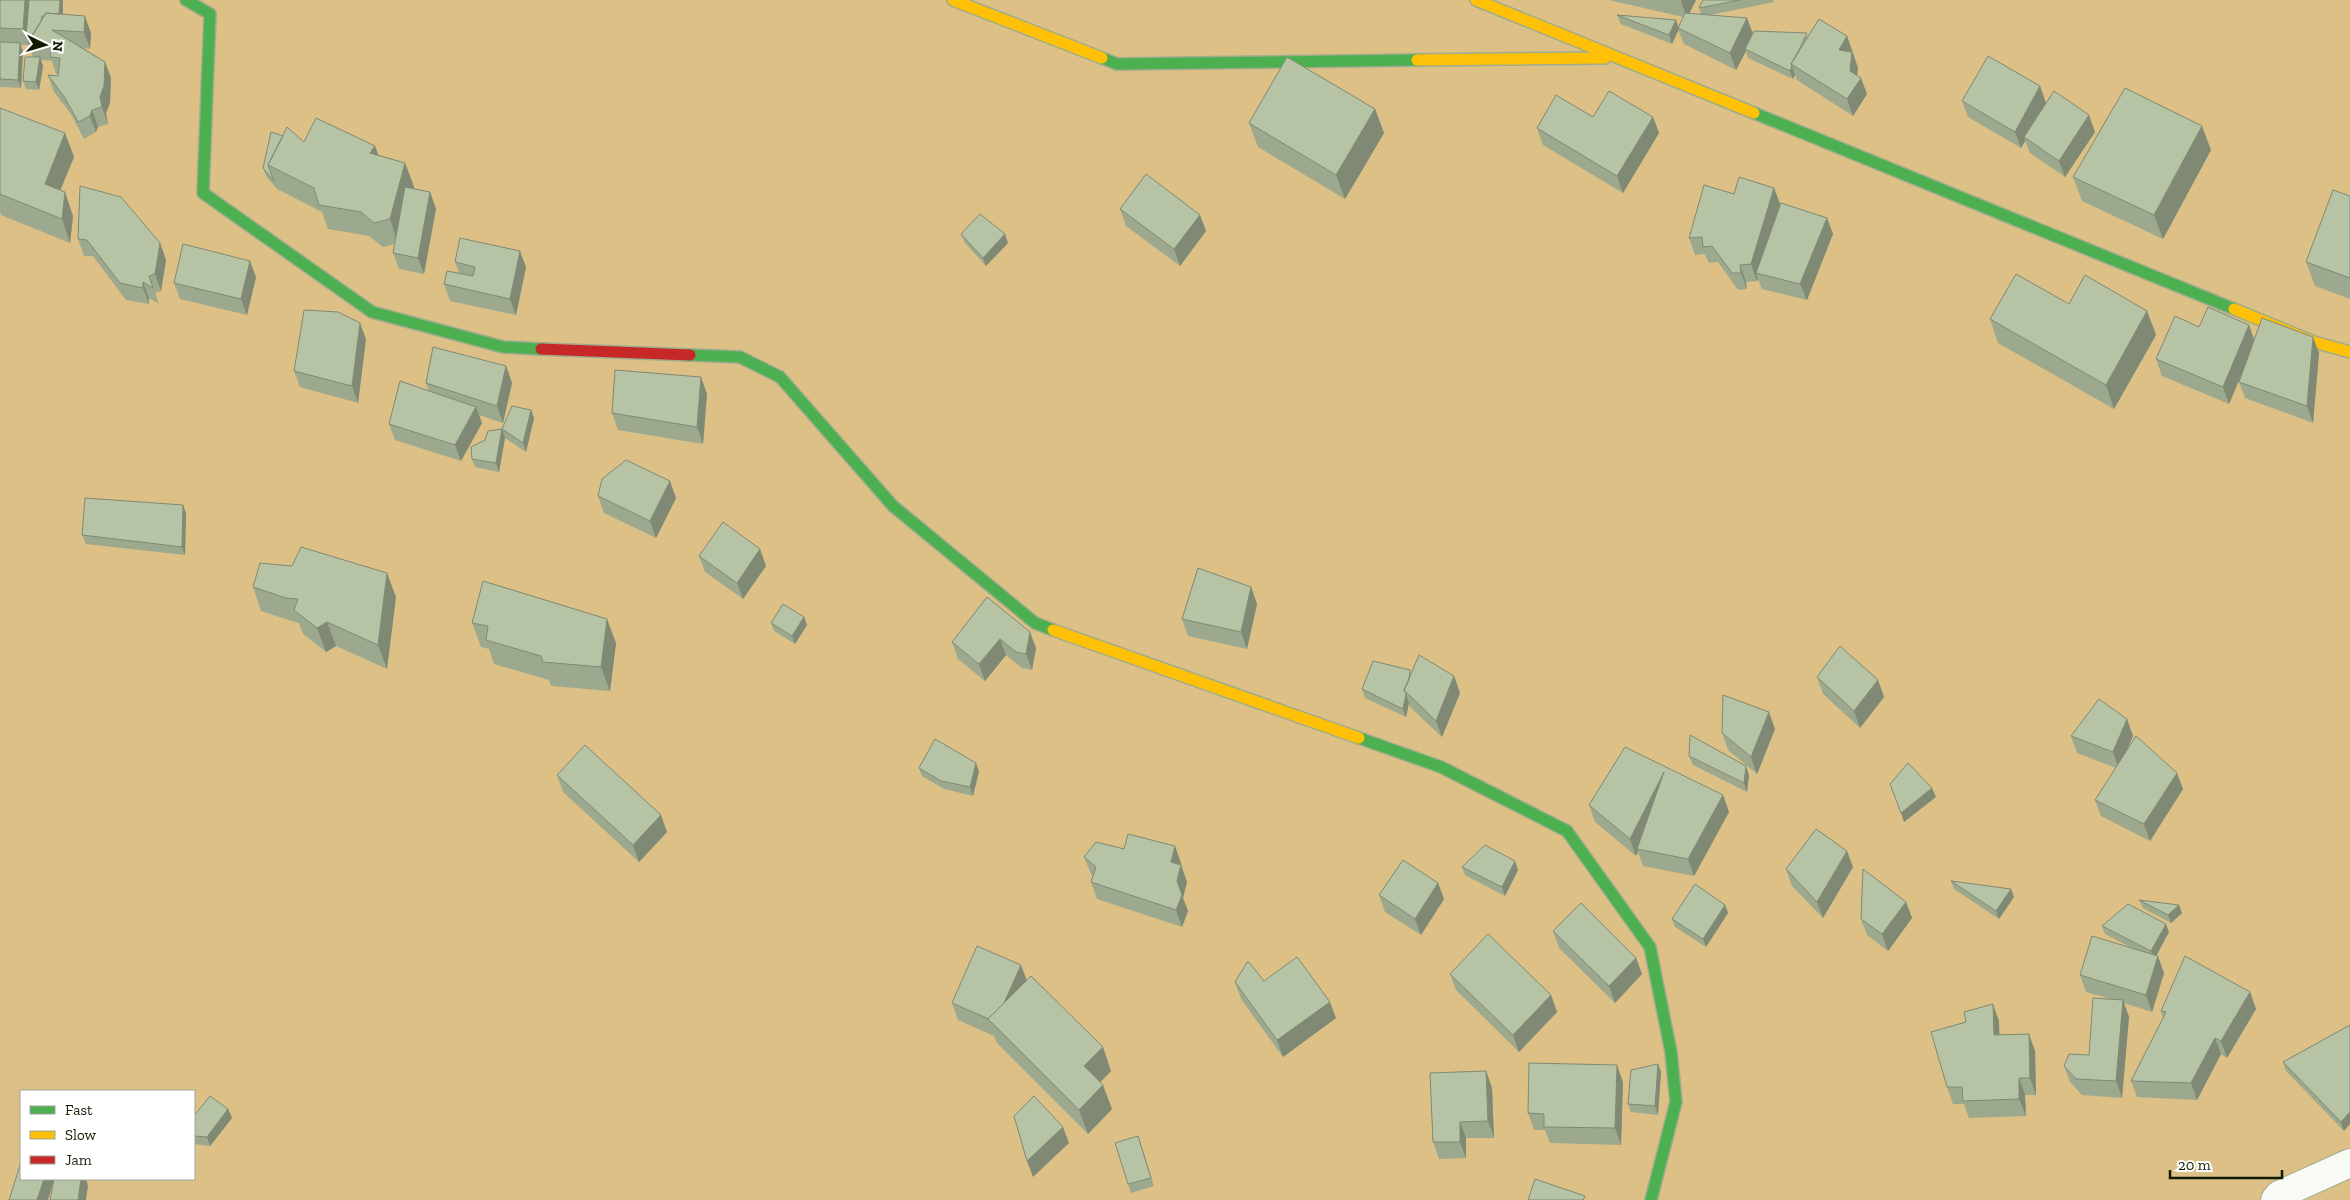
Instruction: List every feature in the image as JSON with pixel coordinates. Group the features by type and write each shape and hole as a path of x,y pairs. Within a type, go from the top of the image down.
{"street":[{"path":"186,0 210,14 203,193 372,312 503,347 740,357 780,377 893,506 1035,623 1441,767 1567,831 1650,947 1671,1052 1676,1102 1651,1200"},
{"path":"953,0 1118,64 1617,57"},
{"path":"1476,0 2314,342 2350,352"},
{"path":"2275,1200 2279,1195 2350,1163"}],"shaded area":[{"path":"0,0 2350,0 2350,1200 0,1200"}],"building":[{"path":"0,0 25,0 23,29 0,28"},
{"path":"29,0 60,0 59,14 46,13 42,16 31,37 26,37"},
{"path":"1703,0 1740,0 1699,8"},
{"path":"46,13 85,16 84,32 52,30 105,62 104,86 100,97 102,107 92,110 90,116 78,122 65,98 48,75 58,76 60,58 50,57 51,45 28,43"},
{"path":"1685,13 1747,18 1730,53 1678,28"},
{"path":"1617,15 1676,20 1669,35"},
{"path":"1819,19 1847,36 1839,50 1852,52 1850,71 1861,78 1847,99 1791,64"},
{"path":"1754,31 1807,33 1791,64 1790,71 1745,49"},
{"path":"0,42 20,43 18,80 0,79"},
{"path":"1988,56 2040,86 2015,132 1962,101"},
{"path":"25,57 40,57 36,82 23,81"},
{"path":"1287,57 1375,109 1336,175 1249,123"},
{"path":"2125,88 2202,126 2154,215 2073,177"},
{"path":"1609,91 1653,117 1617,176 1537,128 1556,95 1593,117"},
{"path":"2054,91 2089,115 2059,161 2024,137"},
{"path":"0,108 65,133 45,184 65,192 62,219 0,194"},
{"path":"316,118 375,146 370,153 405,163 390,219 374,223 361,212 319,205 314,188 268,165 287,127 304,142"},
{"path":"271,132 283,136 268,165 274,181 263,168"},
{"path":"1146,174 1200,215 1174,249 1120,209"},
{"path":"1739,177 1774,188 1751,264 1740,265 1741,273 1732,273 1712,246 1703,247 1702,237 1689,238 1704,185 1734,194"},
{"path":"80,186 121,197 160,243 155,274 149,276 153,288 143,282 143,288 120,283 87,240 78,239"},
{"path":"405,187 430,192 418,258 393,253"},
{"path":"2333,190 2350,196 2350,278 2306,262"},
{"path":"1781,203 1827,218 1800,284 1756,273"},
{"path":"980,214 1005,234 983,258 961,234"},
{"path":"460,238 520,251 510,299 444,284 447,271 473,276 475,267 455,262"},
{"path":"183,244 250,261 241,299 174,283"},
{"path":"2016,274 2069,304 2085,275 2147,311 2106,385 1990,319"},
{"path":"2208,307 2249,325 2223,387 2156,359 2175,316 2199,327"},
{"path":"304,310 338,312 360,323 352,386 294,371"},
{"path":"2262,318 2313,337 2307,406 2239,382"},
{"path":"433,347 506,366 497,406 426,383"},
{"path":"615,370 701,377 697,427 612,413"},
{"path":"400,381 476,407 455,445 389,424"},
{"path":"512,406 531,410 523,443 502,429"},
{"path":"502,429 496,463 472,459 471,447 485,440 488,431"},
{"path":"626,460 670,481 650,521 598,496 602,479"},
{"path":"85,498 183,505 182,547 82,535"},
{"path":"723,522 760,549 737,583 699,556"},
{"path":"301,547 387,573 378,645 327,622 317,628 294,610 298,599 286,598 253,587 260,563 292,566"},
{"path":"1198,568 1251,587 1241,632 1182,619"},
{"path":"483,581 607,619 601,667 543,662 541,656 486,640 488,626 472,623"},
{"path":"987,597 1030,632 1026,654 1016,652 1000,639 979,664 952,642"},
{"path":"783,604 804,617 792,636 771,623"},
{"path":"1840,646 1878,680 1854,711 1817,677"},
{"path":"1419,655 1454,676 1436,721 1404,690"},
{"path":"1373,661 1410,670 1409,680 1404,690 1406,694 1403,709 1362,689"},
{"path":"1723,695 1769,712 1751,757 1722,733"},
{"path":"2099,699 2127,719 2113,752 2071,736"},
{"path":"1690,735 1746,766 1744,783 1689,756"},
{"path":"2136,736 2177,773 2144,824 2095,800"},
{"path":"935,739 976,763 970,787 941,781 919,768"},
{"path":"585,745 661,815 633,845 557,775"},
{"path":"1625,747 1723,795 1688,859 1637,849 1664,772 1630,839 1589,805"},
{"path":"1908,763 1932,788 1901,813 1890,784"},
{"path":"1816,829 1847,851 1817,902 1786,869"},
{"path":"1128,834 1175,846 1171,862 1181,865 1177,881 1182,895 1176,910 1091,882 1096,867 1084,857 1096,842 1124,849"},
{"path":"1485,845 1515,861 1502,887 1462,867"},
{"path":"1403,860 1438,883 1415,919 1379,895"},
{"path":"1863,869 1906,902 1882,934 1861,919"},
{"path":"1951,881 2011,889 1996,911"},
{"path":"1695,884 1725,905 1703,939 1672,919"},
{"path":"2139,900 2179,905 2168,915"},
{"path":"1581,903 1636,958 1609,986 1553,931"},
{"path":"2128,904 2166,924 2151,951 2102,926"},
{"path":"1488,934 1551,995 1513,1035 1450,974"},
{"path":"2092,936 2158,956 2146,995 2080,975"},
{"path":"977,946 1021,965 1004,1003 988,1019 952,1003"},
{"path":"2185,956 2250,992 2221,1041 2215,1038 2191,1083 2131,1081 2166,1012 2161,1011"},
{"path":"1297,957 1330,1002 1277,1040 1235,982 1248,961 1264,981"},
{"path":"1031,976 1103,1047 1084,1066 1103,1085 1079,1110 988,1019"},
{"path":"2093,998 2123,1000 2116,1081 2076,1079 2064,1066 2069,1054 2089,1055"},
{"path":"1993,1004 1994,1035 2029,1034 2030,1078 2019,1078 2019,1099 1963,1101 1962,1087 1947,1087 1931,1032 1966,1022 1964,1012"},
{"path":"2350,1025 2350,1112 2341,1122 2283,1062"},
{"path":"1529,1063 1617,1065 1615,1128 1544,1127 1544,1114 1528,1113"},
{"path":"1658,1064 1655,1106 1628,1104 1631,1070"},
{"path":"1486,1071 1488,1121 1460,1122 1460,1142 1433,1142 1430,1073"},
{"path":"210,1096 228,1109 207,1137 195,1136 195,1115"},
{"path":"1034,1096 1063,1127 1027,1161 1014,1116"},
{"path":"1138,1136 1151,1178 1128,1184 1115,1143"},
{"path":"20,1165 20,1180 44,1180 37,1200 9,1200"},
{"path":"1535,1179 1585,1196 1583,1200 1528,1200"},
{"path":"54,1180 81,1180 78,1200 50,1200"}],"traffic: fast":[{"path":"186,0 210,14 203,193 372,312 503,347 541,349"},
{"path":"1102,58 1117,64 1417,60"},
{"path":"1754,113 2234,309"},
{"path":"690,355 740,357 780,377 893,506 1035,623 1053,630"},
{"path":"1359,738 1441,767 1567,831 1650,947 1671,1052 1676,1102 1651,1200"}],"traffic: slow":[{"path":"953,0 1102,58"},
{"path":"1476,0 1754,113"},
{"path":"1417,60 1605,58"},
{"path":"2234,309 2314,342 2350,352"},
{"path":"1053,630 1359,738"}],"traffic: jam":[{"path":"541,349 690,355"}]}
